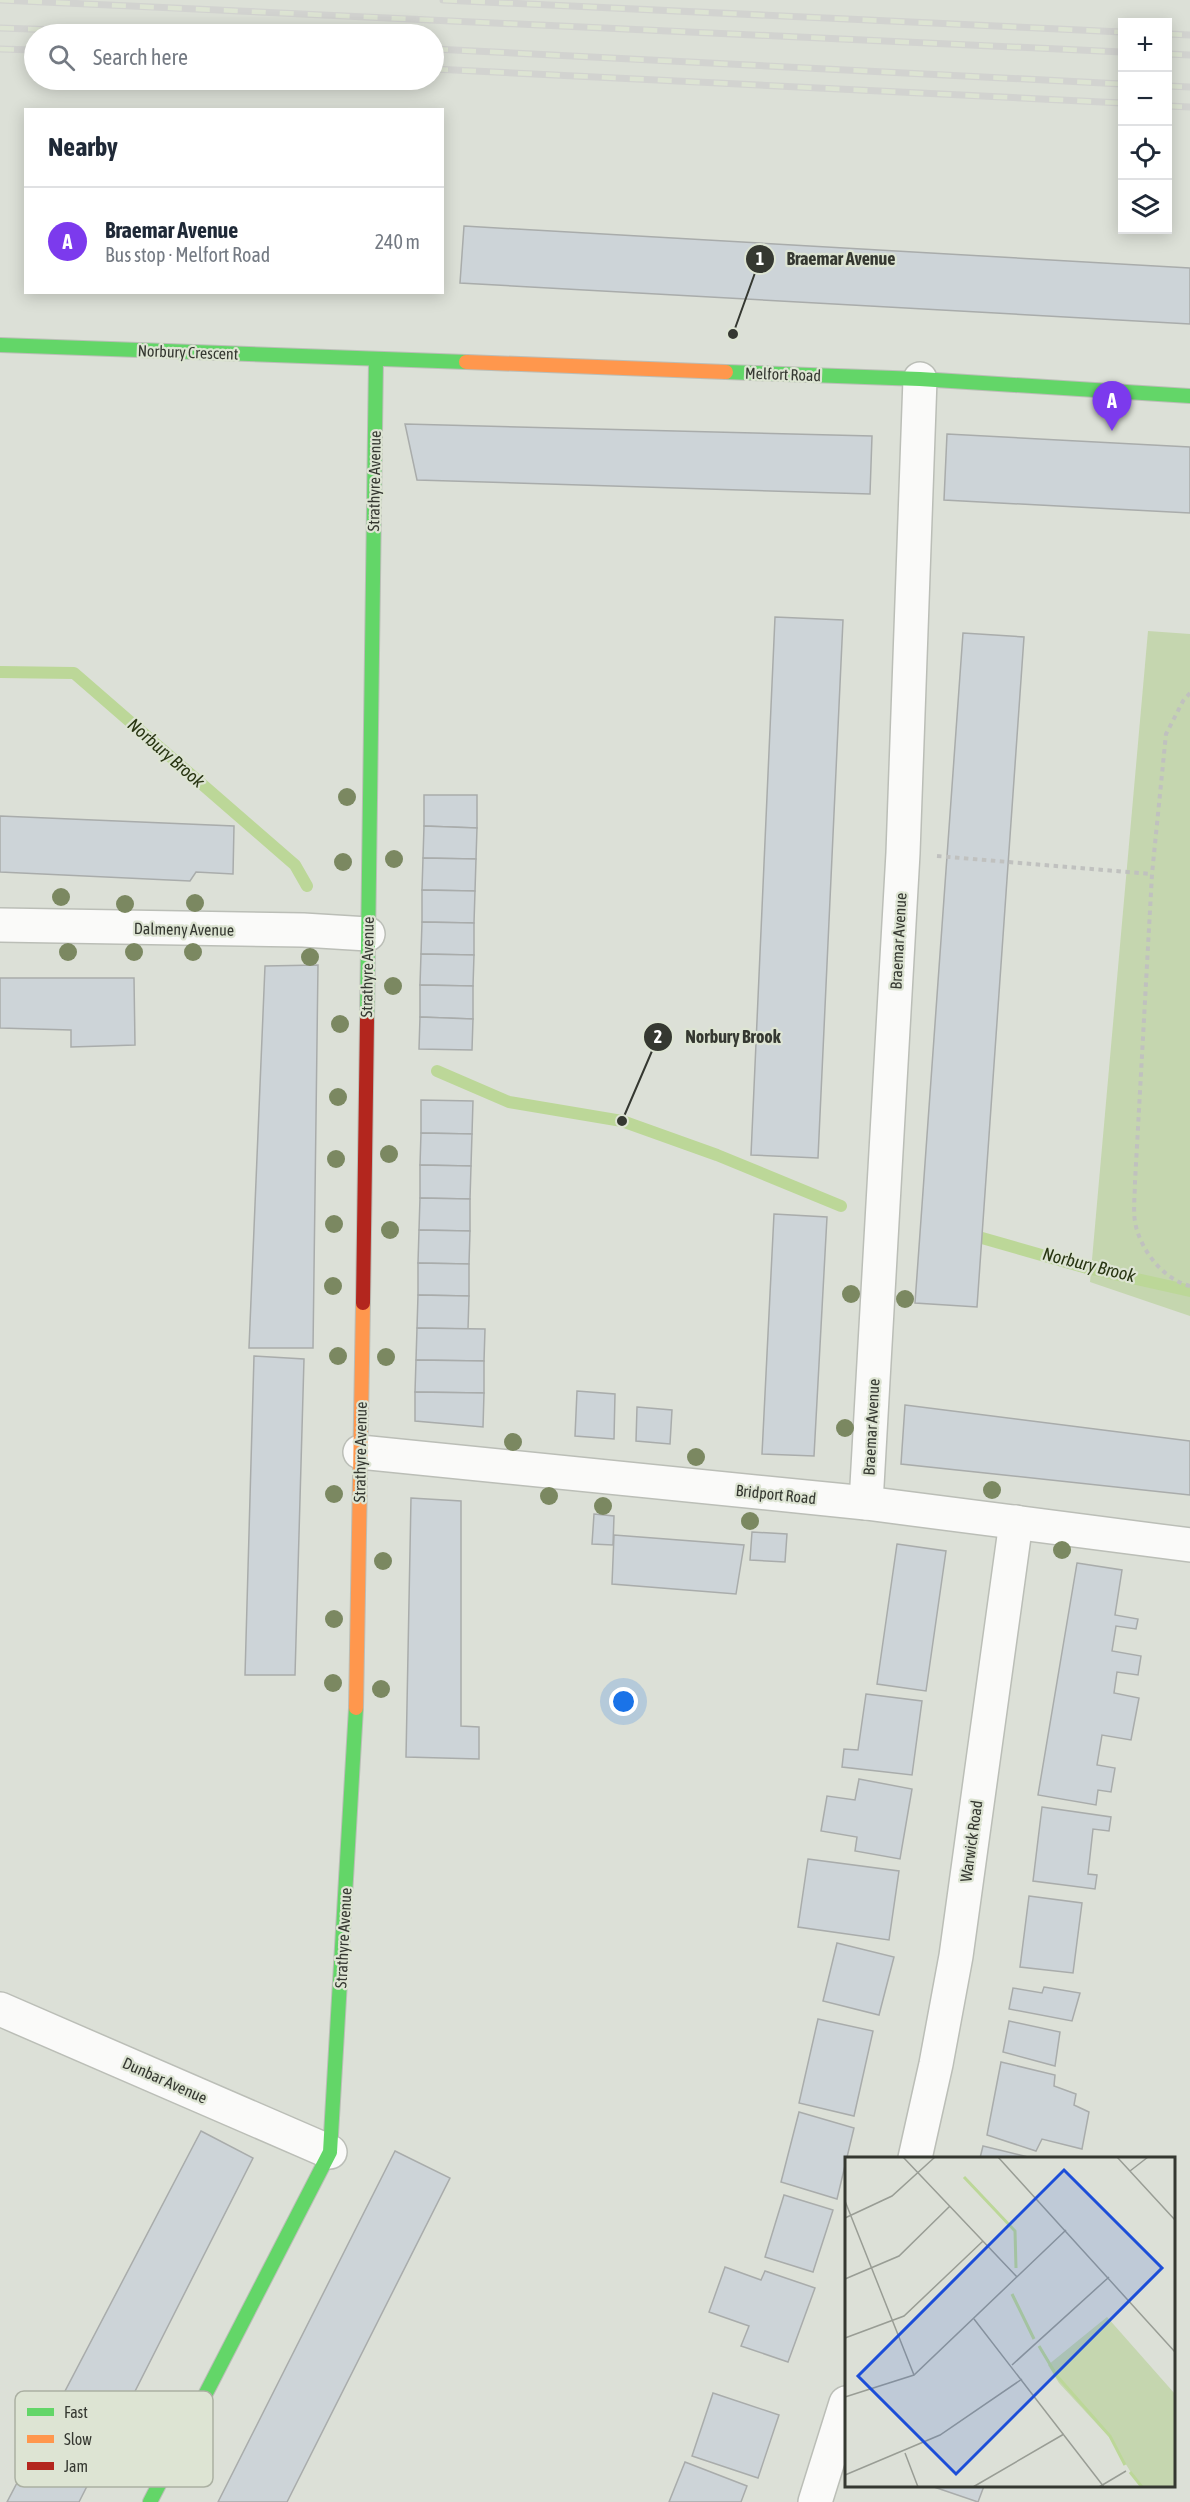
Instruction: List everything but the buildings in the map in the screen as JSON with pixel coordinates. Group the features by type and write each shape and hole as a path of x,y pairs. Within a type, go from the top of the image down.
{"street":[{"name":"Norbury Crescent","path":"0,345 376,359"},
{"name":"Melfort Road","path":"376,359 920,379 1190,396"},
{"name":"Strathyre Avenue","path":"207,2391 330,2152 358,1668 376,359"},
{"name":"Braemar Avenue","path":"866,1503 903,854 920,379"},
{"name":"Dalmeny Avenue","path":"0,926 303,930 368,934"},
{"name":"Bridport Road","path":"360,1452 866,1503 1190,1545"},
{"name":"Warwick Road","path":"915,2157 936,2064 956,1956 1016,1522"},
{"name":"Dunbar Avenue","path":"0,2008 330,2152"},
{"path":"815,2502 845,2406"},
{"name":"Strathyre Avenue","path":"150,2502 158,2487"}],"path":[{"path":"1190,693 1183,701 1166,734 1152,874 1135,1182 1136,1229 1154,1263 1179,1284 1190,1286"},
{"path":"903,854 1152,874"}],"green space":[{"path":"1148,631 1190,634 1190,1316 1090,1282"}],"waterway":[{"name":"Norbury Brook","path":"0,672 74,673 295,865 307,886"},
{"name":"Norbury Brook","path":"437,1071 509,1102 622,1121 717,1155 841,1206"},
{"name":"Norbury Brook","path":"968,1234 1087,1268 1190,1291"}],"railway":[{"path":"0,0 1118,52"},
{"path":"443,0 1118,32"},
{"path":"0,28 24,29"},
{"path":"1172,34 1190,35"},
{"path":"0,49 24,50"},
{"path":"444,50 1118,84"},
{"path":"1172,54 1190,55"},
{"path":"444,69 1118,103"},
{"path":"1172,86 1190,87"},
{"path":"1172,106 1190,107"}],"traffic: fast":[{"path":"0,345 466,362"},
{"path":"367,1020 376,359"},
{"path":"726,372 920,379 1190,396"},
{"path":"207,2391 330,2152 356,1708"},
{"path":"150,2502 158,2487"}],"traffic: slow":[{"path":"466,362 726,372"},
{"path":"356,1708 363,1303"}],"traffic: jam":[{"path":"363,1303 367,1020"}],"place":[{"name":"Braemar Avenue","path":"733,334"},
{"name":"Braemar Avenue","path":"1112,431"},
{"name":"Norbury Brook","path":"622,1121"}]}
